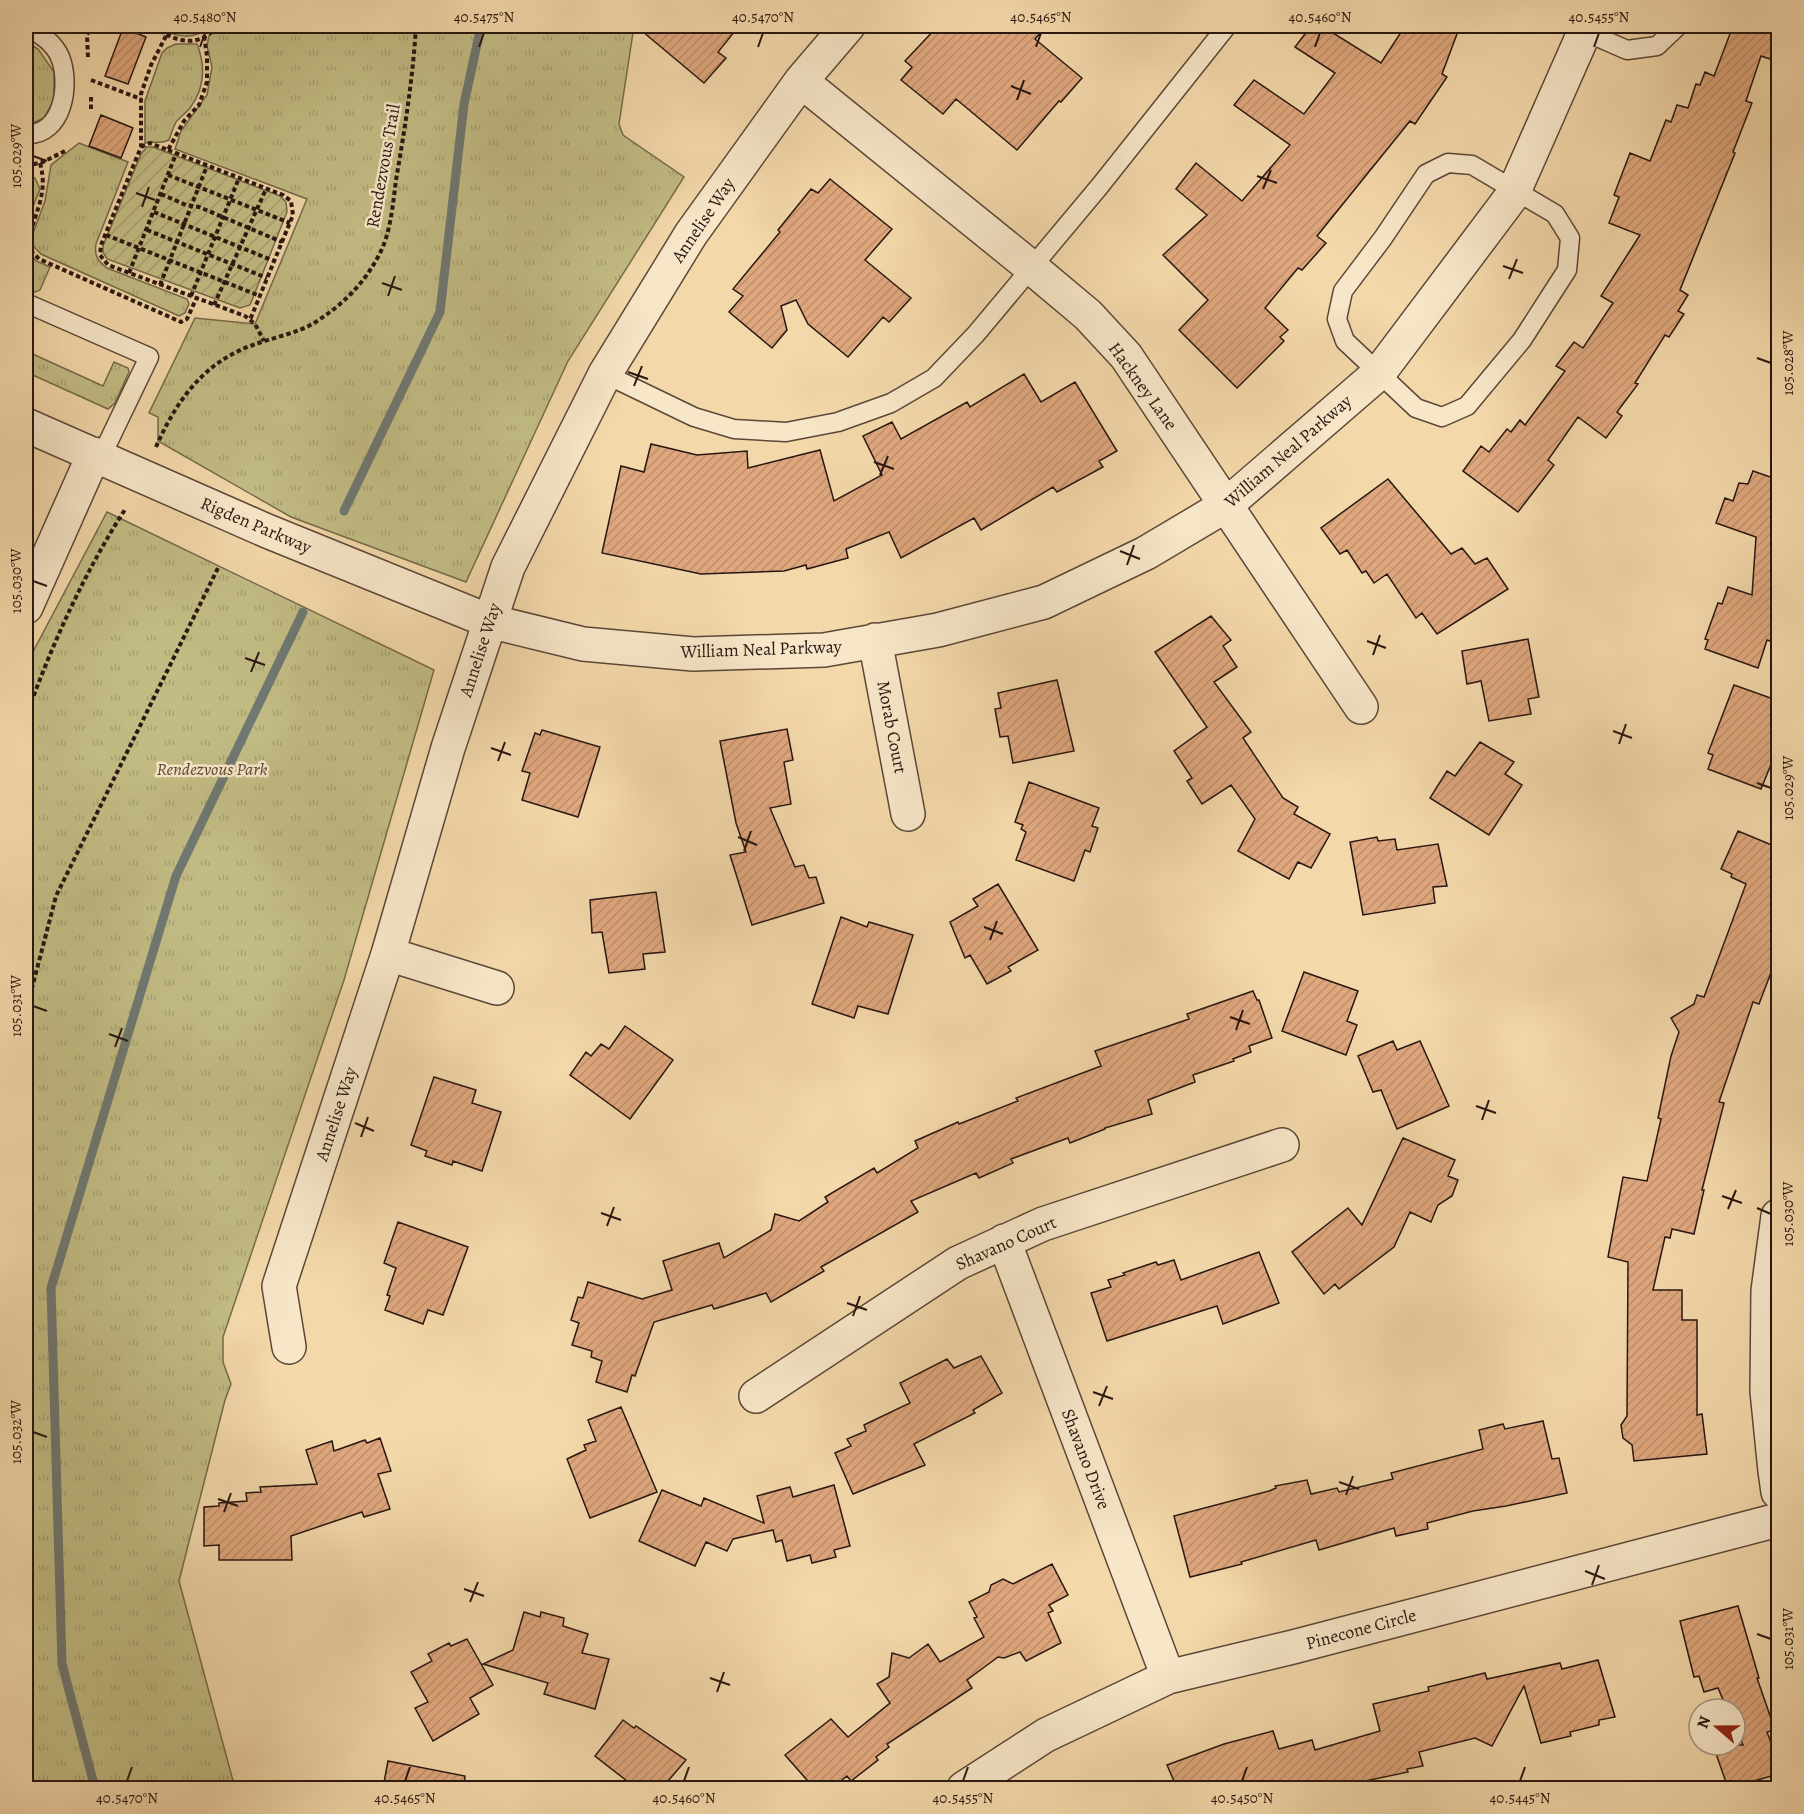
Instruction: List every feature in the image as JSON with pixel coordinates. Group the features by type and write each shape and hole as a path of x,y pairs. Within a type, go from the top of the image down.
{"street":[{"name":"Annelise Way","path":"289,1347 279,1286 388,954 448,748 508,567 605,374 691,234 801,81 848,26"},
{"name":"William Neal Parkway","path":"489,621 583,644 693,654 824,650 938,630 1044,602 1146,553 1226,506 1379,373 1515,190 1581,27"},
{"name":"Hackney Lane","path":"801,81 1088,315 1126,356 1361,707"},
{"name":"Rigden Parkway","path":"26,425 267,531 489,621"},
{"path":"26,604 98,455"},
{"name":"Morab Court","path":"875,640 908,814"},
{"path":"388,954 497,988"},
{"name":"Shavano Court","path":"756,1396 958,1263 1004,1241 1043,1224 1282,1145"},
{"path":"1779,1216 1768,1291 1767,1391 1779,1492"},
{"name":"Shavano Drive","path":"1004,1241 1168,1677"},
{"name":"Pinecone Circle","path":"964,1788 1046,1735 1168,1677 1293,1647 1779,1520"}],"lane":[{"path":"605,374 694,417 734,429 786,432 838,423 891,403 934,378 976,334 1227,26"},
{"path":"1581,27 1627,50 1657,46 1678,26"},
{"path":"26,27 50,42 60,57 65,91 60,111 52,123 44,129 26,134"},
{"path":"1448,164 1472,165 1555,214 1570,238 1567,270 1522,340 1467,406 1442,417 1416,408 1379,373 1345,341 1337,319 1343,291 1383,238 1426,174 1448,164"},
{"path":"26,303 149,357 98,455"}],"path":[{"path":"153,26 166,36 182,41 199,39 216,26"},
{"name":"Rendezvous Trail","path":"155,448 186,391 214,365 246,347 311,325 344,301 363,282 382,249 390,222 416,26"},
{"path":"166,36 151,65 141,93 141,147 100,255 108,264 129,273 244,316 255,324 264,341"},
{"path":"168,150 184,121 199,105 207,81 204,36"},
{"path":"91,80 141,99"},
{"path":"141,147 150,143 283,195 291,201 293,215 250,320"},
{"path":"26,166 40,163 65,150"},
{"path":"129,273 176,154"},
{"path":"40,163 43,174 43,195 29,234 29,249 39,259 181,322 187,319 196,299"},
{"path":"160,285 207,166"},
{"path":"168,176 290,222"},
{"path":"191,297 239,178"},
{"path":"214,305 266,189"},
{"path":"161,194 282,242"},
{"path":"154,212 274,261"},
{"path":"147,230 267,279"},
{"path":"106,235 260,296"},
{"path":"26,717 38,682 64,624 126,508"},
{"path":"26,1011 56,896 218,568"}],"green space":[{"path":"160,26 210,26 199,34 185,36 171,33"},
{"path":"220,26 634,26 619,124 623,135 684,177 568,361 466,582 291,517 158,441 158,417 149,413 195,318 255,324 307,199 175,149 181,131 207,95 212,67 207,46 209,36"},
{"path":"26,42 38,49 54,72 54,100 44,118 26,126"},
{"path":"176,44 197,44 203,69 199,93 190,108 176,122 169,140 145,143 145,101 162,53"},
{"path":"79,143 128,162 96,244 97,258 107,268 187,299 189,304 185,313 179,316 41,254 34,247 32,236 45,201 51,165"},
{"path":"147,147 153,147 280,196 286,202 287,212 250,305 240,308 107,259 103,246 141,154"},
{"path":"26,175 35,178 40,189 26,224"},
{"path":"26,249 36,261 50,267 40,290 35,292 26,290"},
{"path":"26,351 103,386 114,362 128,368 129,372 115,403 108,409 26,372"},
{"name":"Rendezvous Park","path":"107,512 434,670 344,980 223,1337 223,1362 231,1384 179,1581 235,1788 26,1788 26,665"}],"building":[{"path":"636,26 739,26 718,52 726,58 704,83"},
{"path":"938,26 1047,26 1035,39 1082,78 1017,150 956,99 943,114 901,80 912,67 905,61"},
{"path":"1311,26 1322,26 1381,63 1405,26 1460,26 1442,74 1447,77 1415,124 1410,121 1317,236 1326,243 1302,270 1298,268 1265,308 1288,330 1280,337 1284,341 1237,388 1179,330 1208,300 1163,255 1207,215 1176,189 1196,163 1242,201 1290,145 1234,105 1254,80 1304,114 1335,73 1295,47"},
{"path":"1733,26 1779,26 1779,62 1761,56 1746,101 1752,103 1733,152 1735,153 1680,290 1688,295 1678,311 1684,314 1669,337 1665,335 1635,383 1638,384 1617,412 1622,416 1606,438 1578,417 1548,460 1554,465 1518,512 1463,471 1481,446 1489,452 1507,429 1511,432 1520,420 1525,425 1565,371 1556,366 1574,342 1583,348 1613,303 1601,296 1640,235 1609,223 1619,197 1614,195 1630,153 1650,161 1666,120 1671,122 1677,105 1688,108 1696,84 1700,85 1705,72 1714,76"},
{"path":"123,28 146,37 128,84 105,76"},
{"path":"101,115 133,128 121,158 89,146"},
{"path":"830,179 892,229 865,260 911,298 889,322 883,317 848,357 808,324 796,300 781,306 787,330 772,348 729,312 743,296 733,289 780,232 778,230 811,189 818,193"},
{"path":"1024,374 1041,402 1075,382 1117,451 1099,461 1103,467 1057,492 1053,487 981,530 974,518 901,558 889,532 846,549 848,558 807,569 806,565 784,571 701,574 602,553 621,466 644,472 651,444 697,455 747,451 748,468 820,450 834,501 882,475 863,436 892,422 901,439 967,402 970,407"},
{"path":"1753,471 1779,480 1779,644 1767,640 1758,668 1705,649 1708,640 1705,639 1718,603 1722,604 1728,587 1752,595 1756,537 1716,523 1725,498 1733,501 1739,483 1748,484"},
{"path":"1388,479 1451,554 1462,548 1475,564 1487,558 1508,589 1437,634 1422,613 1416,618 1387,574 1374,583 1366,571 1362,573 1347,550 1340,554 1321,528"},
{"path":"1211,616 1231,640 1223,646 1237,667 1214,682 1251,732 1243,738 1283,798 1298,807 1294,814 1330,834 1311,868 1298,862 1289,879 1238,851 1255,819 1231,785 1202,804 1187,781 1192,778 1174,751 1207,727 1155,652"},
{"path":"1528,639 1539,697 1528,699 1531,714 1489,721 1481,681 1467,684 1462,651"},
{"path":"1057,680 1074,751 1013,763 1008,736 1000,737 995,709 1001,708 998,693"},
{"path":"1734,685 1779,701 1779,745 1761,789 1708,769 1713,755 1708,753"},
{"path":"787,729 793,760 784,762 791,804 770,808 795,867 804,865 809,878 816,877 824,903 752,925 730,855 746,852 736,823 720,741"},
{"path":"542,730 600,747 578,817 522,800 530,773 522,771 535,733 540,735"},
{"path":"1480,742 1514,762 1505,774 1522,785 1489,835 1430,798 1447,771 1455,776"},
{"path":"1029,782 1099,808 1092,826 1098,828 1090,852 1085,850 1074,881 1016,860 1026,832 1021,829 1023,825 1015,822"},
{"path":"1738,831 1779,848 1779,972 1772,970 1759,1004 1753,1002 1719,1102 1724,1103 1702,1190 1704,1190 1694,1234 1672,1229 1670,1238 1665,1237 1653,1290 1682,1290 1682,1320 1697,1320 1697,1415 1702,1414 1707,1454 1634,1461 1632,1445 1623,1438 1621,1425 1627,1416 1628,1262 1608,1257 1623,1177 1647,1181 1661,1119 1658,1118 1671,1056 1679,1032 1671,1018 1694,1004 1697,995 1704,997 1746,884 1721,869"},
{"path":"1377,837 1378,841 1395,839 1397,850 1438,844 1447,886 1433,887 1435,903 1363,915 1350,842"},
{"path":"998,884 1038,950 1008,967 1011,971 987,984 970,955 965,958 950,922 978,906 973,899"},
{"path":"656,892 665,952 643,954 645,969 609,973 602,932 592,933 590,900"},
{"path":"841,917 867,927 869,922 913,935 888,1014 858,1006 854,1018 812,1004"},
{"path":"1304,972 1358,991 1347,1021 1357,1025 1346,1055 1282,1031"},
{"path":"1253,991 1259,1000 1272,1038 1249,1046 1251,1052 1233,1059 1234,1061 1193,1075 1195,1082 1148,1100 1152,1114 1105,1128 1070,1143 1068,1138 1011,1159 1013,1163 979,1178 976,1173 911,1201 918,1212 821,1267 824,1271 771,1302 766,1293 714,1309 712,1305 654,1322 627,1392 596,1382 602,1361 591,1357 592,1351 572,1345 579,1323 571,1320 578,1297 583,1298 588,1282 642,1299 672,1290 663,1261 719,1243 724,1258 771,1230 775,1214 799,1221 828,1202 825,1197 874,1168 877,1173 918,1148 915,1141 958,1122 959,1124 1018,1101 1016,1098 1101,1066 1095,1051 1189,1019 1187,1014"},
{"path":"625,1026 673,1060 630,1119 570,1075 586,1052 591,1056 601,1044 609,1049"},
{"path":"1393,1041 1397,1050 1420,1041 1449,1106 1397,1129 1381,1090 1373,1092 1358,1056"},
{"path":"434,1077 476,1090 472,1103 501,1112 482,1171 453,1161 452,1165 425,1156 427,1151 411,1145"},
{"path":"1403,1138 1455,1160 1448,1176 1458,1180 1452,1196 1438,1205 1431,1222 1410,1212 1394,1247 1339,1289 1335,1284 1324,1294 1292,1252 1348,1208 1362,1225"},
{"path":"398,1222 468,1247 443,1315 428,1310 423,1324 385,1310 390,1296 387,1295 396,1268 384,1263"},
{"path":"1259,1252 1279,1303 1223,1324 1217,1306 1107,1341 1091,1293 1111,1287 1108,1280 1156,1262 1158,1265 1174,1260 1181,1280"},
{"path":"981,1356 1002,1393 973,1410 975,1413 914,1444 925,1465 853,1494 835,1453 851,1446 847,1439 866,1431 864,1425 910,1403 900,1383 947,1359 954,1368"},
{"path":"621,1407 657,1492 590,1518 567,1459 586,1450 584,1445 596,1441 588,1420"},
{"path":"1543,1421 1552,1459 1559,1458 1567,1493 1473,1511 1427,1523 1428,1529 1396,1536 1394,1528 1319,1550 1316,1540 1241,1562 1242,1564 1190,1577 1174,1516 1269,1491 1276,1488 1275,1486 1307,1480 1311,1494 1337,1488 1339,1492 1393,1479 1391,1473 1483,1449 1479,1430 1503,1424 1505,1429"},
{"path":"380,1438 391,1471 378,1474 390,1509 364,1517 362,1512 291,1536 292,1560 219,1560 219,1545 204,1546 204,1507 219,1506 219,1503 247,1501 246,1493 261,1492 260,1487 317,1484 306,1450 332,1441 334,1451 365,1440 367,1443"},
{"path":"834,1485 850,1546 834,1550 836,1557 812,1563 810,1555 787,1561 782,1540 776,1542 773,1530 733,1539 727,1551 706,1542 695,1566 639,1541 662,1490 701,1506 704,1498 764,1523 757,1496 790,1487 793,1497"},
{"path":"1052,1564 1068,1595 1049,1605 1053,1611 1048,1613 1061,1643 1026,1661 1020,1652 1004,1658 998,1657 967,1680 972,1688 887,1744 889,1747 876,1757 878,1760 851,1781 847,1776 832,1788 814,1788 785,1755 831,1719 848,1737 890,1703 877,1684 889,1677 892,1653 909,1658 928,1644 940,1662 984,1637 969,1602 989,1592 991,1585 1003,1579 1013,1584"},
{"path":"1738,1606 1759,1678 1757,1678 1775,1730 1767,1732 1779,1763 1779,1774 1728,1788 1717,1757 1747,1757 1747,1697 1722,1697 1718,1688 1704,1692 1699,1676 1694,1677 1680,1621"},
{"path":"524,1612 540,1617 541,1612 564,1618 563,1626 588,1634 582,1653 609,1659 595,1709 544,1694 548,1683 483,1664 513,1650"},
{"path":"467,1639 493,1685 470,1698 479,1714 433,1741 415,1708 428,1702 411,1672 432,1661 428,1654 449,1643 451,1646"},
{"path":"1598,1660 1615,1717 1599,1720 1599,1725 1570,1732 1571,1736 1541,1743 1524,1686 1492,1746 1475,1738 1419,1752 1423,1766 1407,1769 1408,1772 1332,1788 1177,1788 1167,1765 1224,1744 1273,1731 1279,1749 1312,1740 1315,1750 1380,1731 1373,1704 1429,1691 1428,1687 1485,1673 1487,1679 1560,1663 1562,1669"},
{"path":"623,1720 634,1728 636,1726 686,1760 662,1788 636,1788 595,1756"},
{"path":"388,1761 465,1776 464,1788 383,1788"}],"waterway":[{"path":"344,511 440,312 464,104 481,26"},
{"path":"95,1788 62,1664 51,1288 176,876 303,612"}]}
